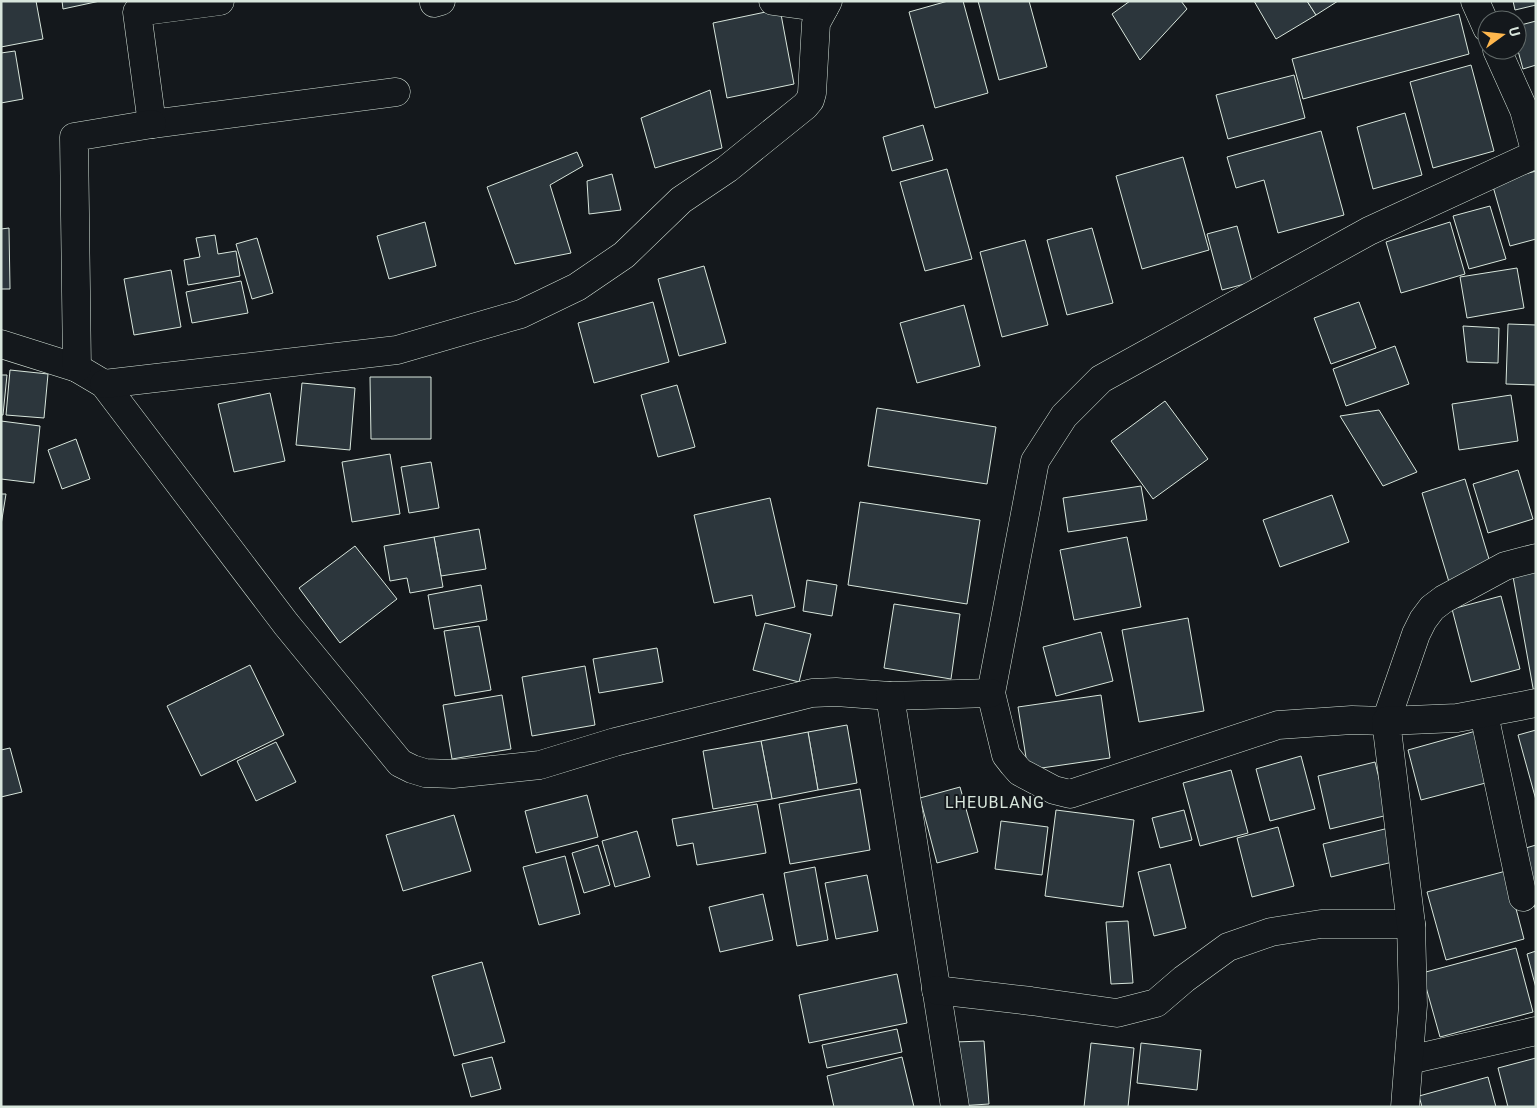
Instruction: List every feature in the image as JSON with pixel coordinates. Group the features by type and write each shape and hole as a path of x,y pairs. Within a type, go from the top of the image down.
{"street":[{"path":"152,124 137,12 220,1"},
{"path":"104,384 397,350 521,314 577,287 624,256 681,200 727,169 810,100 816,24 826,5 773,1"},
{"path":"1502,60 1524,110 1536,154 1369,231 1144,355 1101,379 1064,416 1035,461 991,693 1006,755 1012,764 1020,772 1054,790 1070,794 1278,725 1352,720 1386,721 1457,718 1536,703"},
{"path":"78,368 74,137 152,124 396,92"},
{"path":"1,344 78,368 104,384 286,624 400,763 412,769 425,773 453,774 540,765 615,742 812,694 836,692 890,696 991,693"},
{"path":"1405,1107 1413,1005 1411,924 1386,721 1416,634 1432,608 1444,599 1505,566 1536,558"},
{"path":"890,696 955,1107"},
{"path":"1484,714 1523,897"},
{"path":"936,990 1116,1013 1156,1003 1184,979 1228,947 1271,932 1321,924 1411,924"},
{"path":"1408,1060 1536,1031"}],"building":[{"path":"1,1 36,1 43,39 1,47"},
{"path":"62,1 100,1 63,9"},
{"path":"948,1 963,1 988,93 935,108 909,12"},
{"path":"978,1 1029,1 1047,67 999,80"},
{"path":"1130,1 1181,1 1187,9 1140,60 1112,14"},
{"path":"1254,1 1307,1 1316,15 1276,39"},
{"path":"1307,1 1338,1 1316,15"},
{"path":"1513,1 1536,1 1536,5 1515,10"},
{"path":"780,9 794,84 727,98 713,23"},
{"path":"1459,14 1469,54 1303,99 1292,59"},
{"path":"1536,21 1536,65 1523,69 1521,60 1527,60 1527,23"},
{"path":"15,51 23,99 1,103 1,53"},
{"path":"1471,65 1494,151 1433,168 1410,82"},
{"path":"1294,75 1305,118 1228,139 1216,95"},
{"path":"710,90 722,148 655,168 641,118"},
{"path":"1405,113 1422,175 1373,189 1357,127"},
{"path":"923,125 933,160 892,171 883,137"},
{"path":"1321,131 1344,215 1278,233 1264,180 1236,188 1227,157"},
{"path":"577,152 583,166 550,185 571,253 515,264 487,187"},
{"path":"1183,157 1209,250 1142,269 1116,176"},
{"path":"947,169 972,259 925,271 900,182"},
{"path":"1536,171 1536,239 1510,246 1492,183"},
{"path":"612,174 621,210 589,214 587,181"},
{"path":"1490,206 1506,259 1469,269 1453,216"},
{"path":"425,222 436,266 389,279 377,236"},
{"path":"1450,222 1465,274 1401,293 1386,242"},
{"path":"1237,226 1252,282 1222,290 1207,234"},
{"path":"9,228 10,289 1,289 1,229"},
{"path":"1092,228 1113,303 1067,315 1047,240"},
{"path":"215,235 218,254 236,251 240,276 188,285 184,260 200,257 196,238"},
{"path":"257,238 273,293 252,299 236,244"},
{"path":"1025,240 1048,325 1002,337 980,252"},
{"path":"704,266 726,343 679,356 658,279"},
{"path":"1517,268 1524,308 1467,318 1460,277"},
{"path":"171,270 181,327 134,335 124,279"},
{"path":"241,281 248,313 192,323 186,292"},
{"path":"653,302 669,362 594,383 578,323"},
{"path":"1359,302 1376,348 1331,364 1314,318"},
{"path":"964,305 980,366 917,383 900,323"},
{"path":"1508,324 1536,325 1536,385 1506,384"},
{"path":"1463,326 1499,328 1498,363 1467,362"},
{"path":"1395,346 1409,384 1346,406 1333,369"},
{"path":"10,370 48,374 44,418 6,415"},
{"path":"1,375 7,375 3,415 1,415"},
{"path":"370,377 431,377 431,439 371,439"},
{"path":"302,383 355,388 350,450 296,445"},
{"path":"677,385 695,447 658,457 641,395"},
{"path":"270,393 285,461 234,472 218,404"},
{"path":"1511,395 1518,441 1459,450 1452,404"},
{"path":"1165,401 1208,459 1153,499 1111,441"},
{"path":"877,408 996,427 987,484 868,466"},
{"path":"1379,410 1417,472 1383,486 1340,416"},
{"path":"1,421 40,426 34,483 1,479"},
{"path":"76,439 90,479 62,489 48,450"},
{"path":"390,454 400,514 352,522 342,462"},
{"path":"431,462 439,508 409,513 401,467"},
{"path":"1518,470 1533,519 1488,533 1473,484"},
{"path":"1465,479 1492,569 1449,582 1422,493"},
{"path":"1141,486 1147,520 1068,532 1063,498"},
{"path":"1,494 6,494 1,525"},
{"path":"1332,495 1349,542 1280,567 1263,520"},
{"path":"770,498 795,607 756,616 752,595 714,603 694,515"},
{"path":"860,502 980,520 967,604 848,585"},
{"path":"479,529 486,569 441,576 434,537"},
{"path":"434,537 443,587 410,593 407,578 390,581 384,546"},
{"path":"1127,537 1141,607 1074,620 1060,550"},
{"path":"355,546 397,599 340,643 299,588"},
{"path":"1536,570 1536,699 1535,699 1512,571"},
{"path":"807,580 837,585 832,616 803,611"},
{"path":"481,585 487,620 434,629 428,595"},
{"path":"1501,596 1520,669 1471,682 1452,609"},
{"path":"894,604 960,614 951,679 884,668"},
{"path":"1188,618 1204,711 1139,722 1122,630"},
{"path":"765,623 811,634 799,682 753,670"},
{"path":"479,626 491,690 455,696 444,631"},
{"path":"1101,632 1113,681 1056,696 1043,647"},
{"path":"657,648 663,682 599,693 593,659"},
{"path":"250,665 284,735 201,776 167,706"},
{"path":"585,666 595,725 532,736 522,677"},
{"path":"502,695 511,749 452,759 443,705"},
{"path":"1101,695 1110,758 1028,770 1018,707"},
{"path":"847,725 857,783 818,790 808,732"},
{"path":"1483,729 1497,780 1421,800 1408,750"},
{"path":"1536,730 1536,800 1518,735"},
{"path":"808,732 818,790 772,799 761,741"},
{"path":"761,741 772,799 713,809 703,751"},
{"path":"276,742 296,782 256,801 237,761"},
{"path":"10,748 22,792 1,797 1,750"},
{"path":"1301,756 1315,809 1270,821 1256,769"},
{"path":"1375,762 1388,815 1330,829 1318,776"},
{"path":"1231,770 1248,833 1200,846 1183,783"},
{"path":"960,787 978,852 937,863 920,798"},
{"path":"860,789 870,850 790,864 779,804"},
{"path":"587,795 598,837 536,853 525,811"},
{"path":"757,804 766,853 697,865 693,843 677,846 672,819"},
{"path":"1056,810 1134,820 1123,907 1045,896"},
{"path":"1184,810 1192,840 1160,848 1152,818"},
{"path":"454,815 471,871 403,891 386,835"},
{"path":"1001,821 1048,827 1042,875 995,869"},
{"path":"1278,827 1294,886 1252,897 1237,838"},
{"path":"1393,827 1401,860 1331,877 1323,844"},
{"path":"637,831 650,877 615,887 602,841"},
{"path":"598,845 610,885 584,893 572,853"},
{"path":"1536,845 1536,911 1519,850"},
{"path":"565,856 580,914 539,925 523,867"},
{"path":"1170,864 1186,928 1154,936 1138,872"},
{"path":"815,867 828,940 797,946 784,873"},
{"path":"1506,871 1524,939 1446,960 1427,892"},
{"path":"867,875 878,931 836,939 825,883"},
{"path":"763,894 773,940 720,952 709,907"},
{"path":"1128,921 1133,983 1111,984 1106,922"},
{"path":"1516,948 1533,1012 1440,1037 1422,973"},
{"path":"1536,951 1536,988 1527,954"},
{"path":"482,962 505,1042 454,1056 432,976"},
{"path":"897,974 907,1023 809,1043 799,995"},
{"path":"897,1029 902,1052 827,1068 822,1045"},
{"path":"984,1041 989,1104 959,1106 954,1042"},
{"path":"1091,1043 1134,1048 1128,1107 1084,1107"},
{"path":"1141,1043 1201,1050 1197,1090 1137,1083"},
{"path":"492,1057 501,1089 471,1097 462,1064"},
{"path":"902,1057 914,1107 834,1107 827,1076"},
{"path":"1536,1058 1536,1107 1508,1107 1498,1068"},
{"path":"1488,1077 1496,1107 1422,1107 1419,1096"}],"district":[{"name":"LHEUBLANG","path":"995,802"}]}
